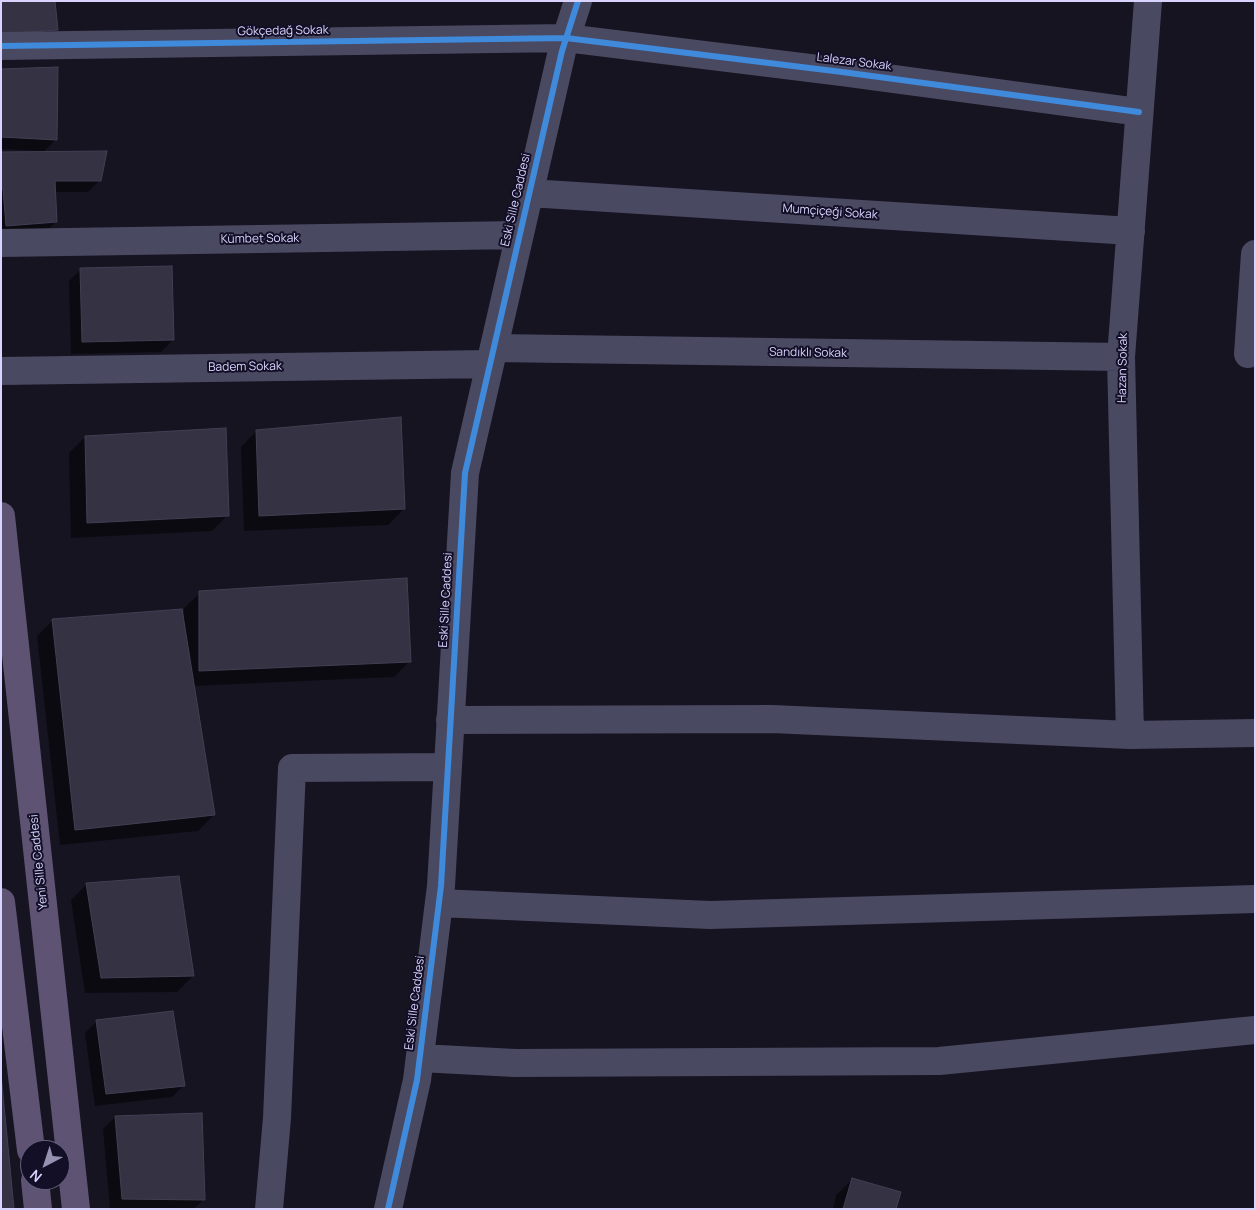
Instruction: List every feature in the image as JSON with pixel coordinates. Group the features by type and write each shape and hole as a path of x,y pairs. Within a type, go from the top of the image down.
{"main road":[{"name":"Yeni Sille Caddesi","path":"1,516 76,1209"},
{"path":"1,902 9,1046 29,1140"},
{"path":"36,1190 38,1209"}],"street":[{"name":"Eski Sille Caddesi","path":"388,1209 417,1080 439,903 465,473 566,38 578,1"},
{"name":"Hazan Sokak","path":"1130,735 1122,357 1148,1"},
{"name":"Gökçedağ Sokak","path":"1,46 566,38"},
{"name":"Lalezar Sokak","path":"566,38 842,72 1139,112"},
{"name":"Mumçiçeği Sokak","path":"529,193 1131,231"},
{"name":"Kümbet Sokak","path":"1,242 520,235"},
{"path":"1248,354 1255,254"},
{"name":"Sandıklı Sokak","path":"492,356 1122,357"},
{"name":"Badem Sokak","path":"1,370 492,356"},
{"path":"450,720 772,719 1130,735 1255,733"},
{"path":"270,1209 277,1118 292,768 448,767"},
{"path":"439,903 710,916 1255,899"},
{"path":"420,1058 515,1063 939,1061 1255,1030"}],"building":[{"path":"1,1 55,1 58,30 1,34"},
{"path":"58,67 57,140 1,137 1,69"},
{"path":"107,151 101,181 55,181 57,222 6,226 3,189 1,189 1,152"},
{"path":"172,266 174,340 82,342 80,268"},
{"path":"401,417 405,509 259,516 256,430"},
{"path":"226,428 229,516 87,523 85,436"},
{"path":"407,578 411,662 199,671 199,591"},
{"path":"182,609 215,815 75,830 52,619"},
{"path":"179,876 194,976 101,978 86,883"},
{"path":"173,1011 185,1086 106,1094 96,1020"},
{"path":"1,1074 14,1209 1,1209"},
{"path":"202,1113 205,1200 122,1199 115,1116"},
{"path":"852,1178 901,1192 896,1209 843,1209"}],"cycle path":[{"path":"388,1209 417,1080 441,886 465,473 562,51 578,1"},
{"path":"1,46 566,38 842,72 1139,112"}]}
